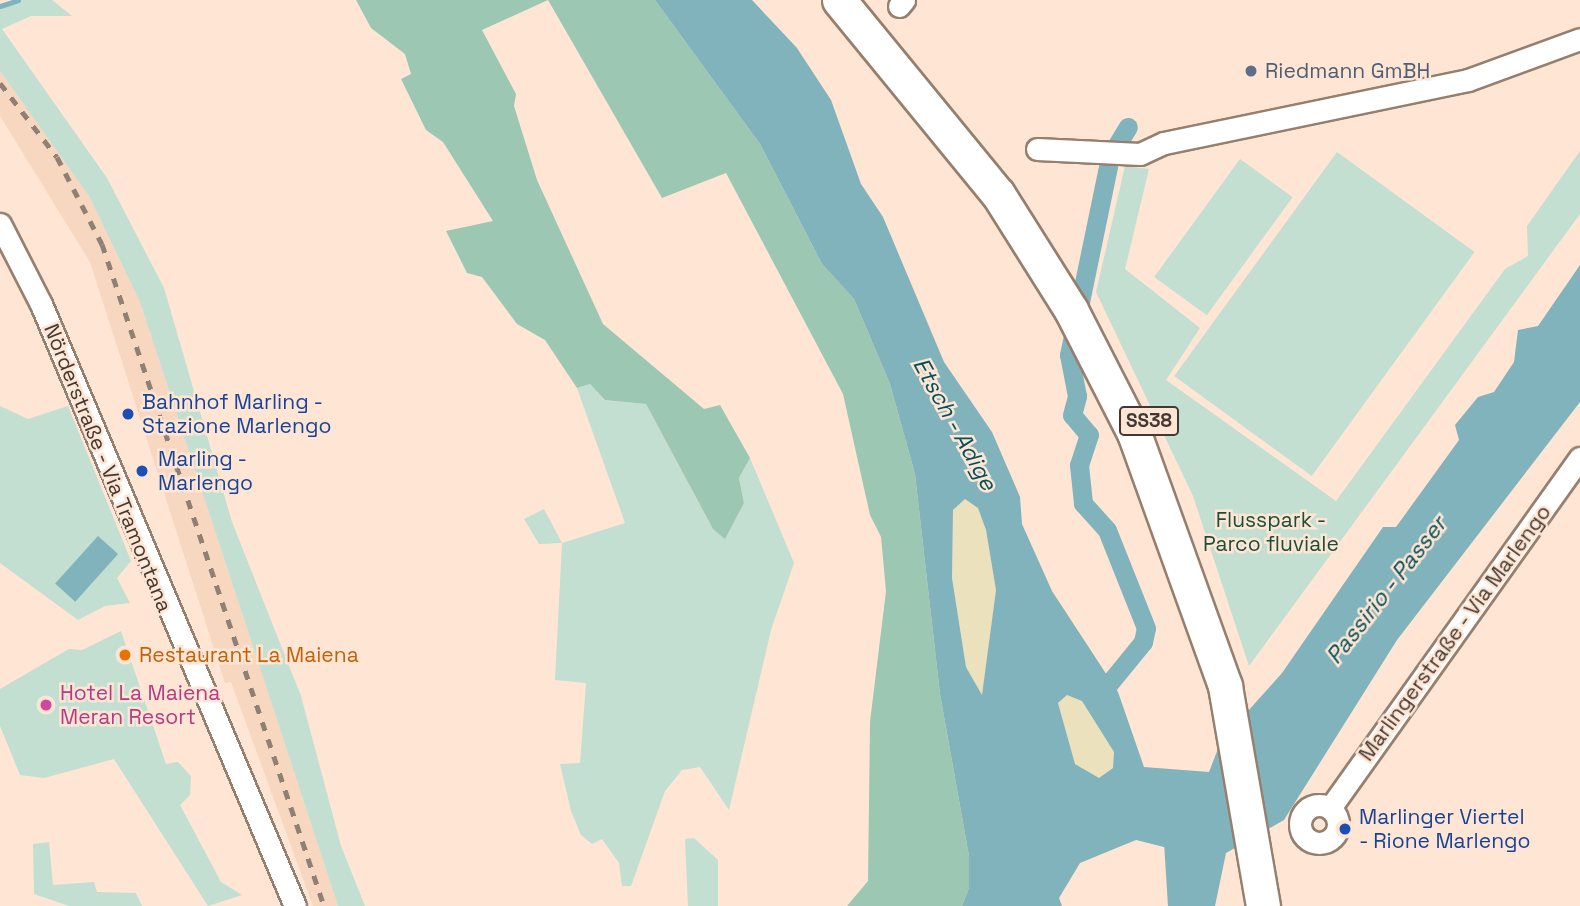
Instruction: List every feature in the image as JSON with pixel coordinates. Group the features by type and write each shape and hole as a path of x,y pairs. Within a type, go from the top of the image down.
{"highway":[{"name":"SS38","path":"839,0 1006,188 1071,310 1166,508 1225,686 1283,906"},
{"name":"SS38","path":"890,2 1006,188 1099,321 1152,428 1242,679 1268,854 1263,906"}],"street":[{"path":"1037,149 1140,154 1164,143 1468,79 1580,39"},
{"name":"Nörderstraße - Via Tramontana","path":"0,224 41,304 295,906"},
{"name":"Marlingerstraße - Via Marlengo","path":"1329,808 1580,458"}],"shaded area":[{"path":"0,71 89,196 140,302 338,906 313,906 231,682 225,683 90,262 0,116"}],"green space":[{"path":"15,0 52,0 72,16 31,16 2,29 107,178 164,288 232,522 301,696 341,846 365,906 338,906 140,302 89,196 0,71 0,4"},
{"path":"356,0 548,0 482,30 516,94 514,106 537,180 603,324 704,409 720,405 750,458 739,478 744,503 725,539 713,529 646,404 605,400 590,384 577,388 545,340 517,324 482,277 467,273 446,231 493,221 443,142 426,130 401,79 411,74 405,54 371,28"},
{"path":"548,0 655,0 760,144 822,264 854,299 890,384 915,474 940,694 969,856 969,888 962,906 847,906 868,881 870,722 886,591 881,537 870,515 843,394 726,173 662,198"},
{"name":"Flusspark - Parco fluviale","path":"1580,151 1580,214 1249,666 1193,496 1096,292 1125,166 1149,169 1125,269 1200,328 1166,380 1336,501 1505,269 1528,256 1527,226"},
{"path":"1337,152 1475,252 1312,476 1174,376"},
{"path":"1240,159 1293,197 1207,315 1154,277"},
{"path":"590,384 605,400 646,404 713,529 725,538 744,503 739,478 750,458 794,563 771,630 729,810 700,767 682,770 665,791 631,886 622,886 619,863 602,839 592,844 581,835 571,811 560,764 580,763 586,683 555,680 562,543 625,523 577,388"},
{"path":"0,406 28,419 68,406 131,561 117,578 130,603 105,606 78,620 0,563"},
{"path":"544,509 562,543 539,544 524,519"},
{"path":"121,631 166,764 178,762 191,776 190,795 180,805 221,882 242,895 208,906 114,759 44,778 20,775 0,726 0,689 69,649 82,650"},
{"path":"694,838 718,860 718,906 688,906 685,839"},
{"path":"49,842 53,885 94,882 97,892 136,893 142,906 69,906 34,894 33,844"}],"sand":[{"path":"965,499 978,507 986,530 996,590 982,696 966,667 952,577 953,510"},
{"path":"1067,695 1082,701 1114,752 1113,768 1099,779 1075,764 1058,703"}],"water":[{"name":"Passirio - Passer","path":"655,0 752,0 797,48 831,100 861,184 883,217 944,362 992,432 1020,497 1022,524 1052,591 1118,692 1144,767 1209,772 1221,741 1282,673 1383,527 1396,527 1459,440 1455,425 1478,397 1494,392 1514,362 1518,330 1538,326 1580,265 1580,402 1397,640 1284,820 1226,853 1215,906 1185,906 1189,879 1168,848 1136,840 1080,863 1059,898 1062,906 962,906 969,888 969,856 940,694 915,474 890,384 854,299 822,264 760,144","holes":["965,499 978,508 986,530 996,590 982,695 966,667 952,578 953,510","1067,695 1082,701 1114,752 1113,768 1099,778 1075,764 1058,703"]},
{"path":"98,536 118,554 75,602 55,584"}],"waterway":[{"path":"0,6 18,0"},
{"path":"1117,145 1128,127"},
{"path":"1098,697 1143,642 1146,628 1107,530 1083,503 1079,465 1089,435 1072,415 1077,396 1069,355 1109,162"},
{"name":"Etsch - Adige","path":"1172,829 1180,842 1184,906"}],"railway":[{"path":"0,83 57,157 102,244 324,906"}],"place":[{"name":"Riedmann GmBH","path":"1251,71"},
{"name":"Bahnhof Marling - Stazione Marlengo","path":"128,414"},
{"name":"Marling - Marlengo","path":"142,471"},
{"name":"Restaurant La Maiena","path":"125,655"},
{"name":"Hotel La Maiena Meran Resort","path":"46,705"},
{"name":"Marlinger Viertel - Rione Marlengo","path":"1345,829"}]}
